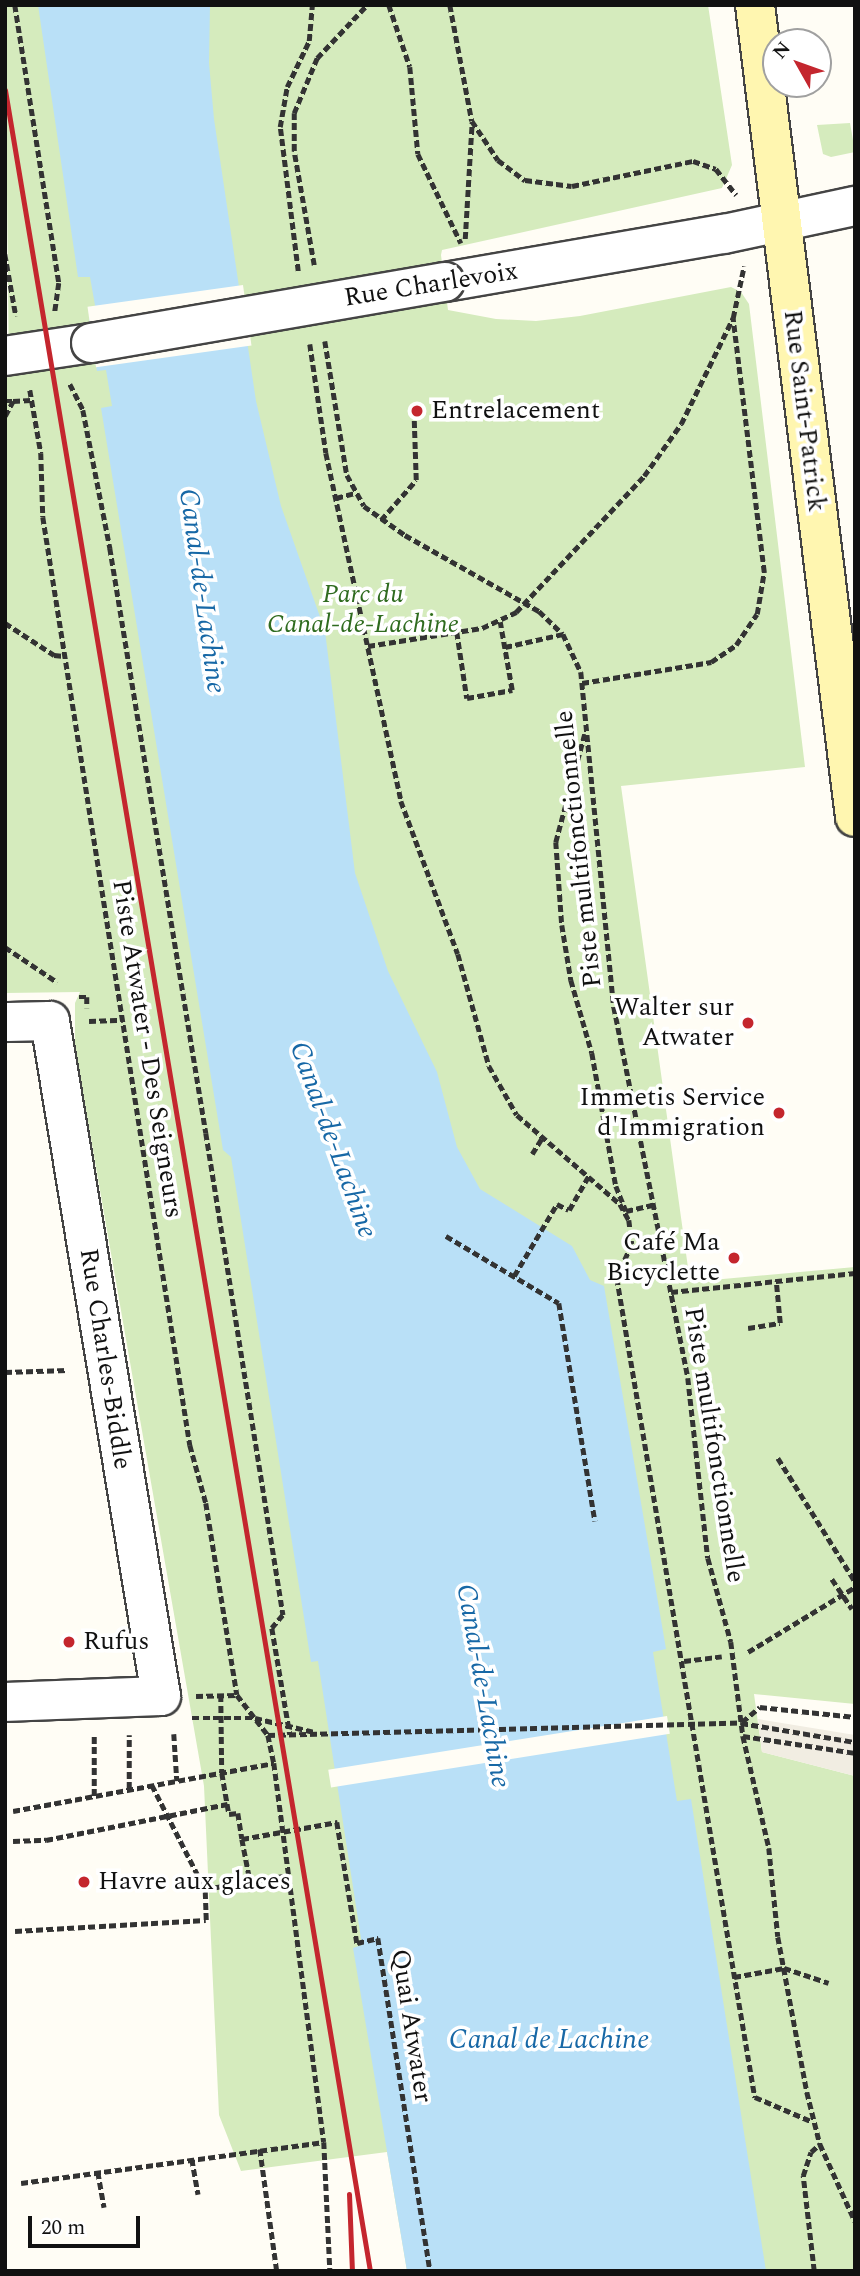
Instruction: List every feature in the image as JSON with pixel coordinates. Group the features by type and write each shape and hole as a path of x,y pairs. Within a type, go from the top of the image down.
{"main road":[{"name":"Rue Saint-Patrick","path":"755,5 855,817"}],"street":[{"name":"Rue Charlevoix","path":"17,354 445,282 855,206"},
{"path":"5,1022 67,1008"},
{"name":"Rue Charles-Biddle","path":"67,1008 178,1703"},
{"path":"5,1702 178,1703"}],"path":[{"path":"15,5 59,283 51,323"},
{"path":"298,276 280,127 287,87 305,52 312,5"},
{"path":"315,273 292,132 300,93 317,58 367,5"},
{"path":"389,5 410,67 418,154 464,250 472,121 450,5"},
{"path":"305,52 317,58"},
{"path":"472,121 498,160 525,180 540,185 572,186 693,161 716,169 735,189"},
{"name":"Piste Atwater - Des Seigneurs","path":"5,254 17,354 31,400 41,453 40,496 64,656 190,1445 206,1503 237,1695 268,1735"},
{"path":"582,683 710,662 736,645 757,614 764,572 733,318 734,298 745,278"},
{"path":"368,646 457,632 500,622 526,602 644,476 681,424 733,318"},
{"name":"Piste multifonctionnelle","path":"324,332 347,475 355,493 381,520 526,602 563,634 582,683 614,1007 688,1378 708,1558 731,1642 743,1736 769,1848 784,1968 814,2122 820,2144 855,2221"},
{"path":"309,335 336,498 401,801 458,954 489,1066 517,1115 626,1211"},
{"path":"63,372 83,410 110,548 261,1468 283,1615 272,1628 290,1734"},
{"path":"5,401 31,400"},
{"path":"5,416 13,401"},
{"path":"381,520 416,480 414,419"},
{"path":"336,498 355,493"},
{"path":"457,632 467,698 512,690 500,622"},
{"path":"5,623 54,656 64,656"},
{"path":"505,647 563,634"},
{"path":"586,730 557,830 559,896 571,980 592,1053 616,1186 626,1211 632,1244 617,1278 684,1661 755,2097 814,2122"},
{"path":"5,947 61,985"},
{"path":"67,1008 123,1020"},
{"path":"532,1154 542,1138"},
{"path":"514,1276 557,1204 569,1210 589,1176"},
{"path":"626,1211 653,1205"},
{"path":"446,1236 559,1303 595,1521"},
{"path":"671,1292 855,1273"},
{"path":"748,1328 780,1323 776,1281"},
{"path":"5,1372 71,1370"},
{"path":"778,1458 855,1581"},
{"path":"832,1579 852,1609"},
{"path":"748,1652 855,1587"},
{"path":"684,1661 722,1656"},
{"path":"178,1703 221,1695 237,1695"},
{"path":"221,1695 222,1773 229,1814 238,1813 250,1880"},
{"path":"178,1703 221,1718 255,1718 322,1733"},
{"path":"741,1723 760,1707 855,1717"},
{"path":"330,2271 324,2142 284,1831 268,1735 741,1723 855,1742"},
{"path":"94,1734 94,1796"},
{"path":"129,1734 129,1789"},
{"path":"174,1734 177,1781"},
{"path":"743,1736 855,1753"},
{"path":"13,1811 274,1763"},
{"path":"15,1931 206,1920 205,1889 152,1785"},
{"path":"13,1842 47,1840 169,1818 227,1804"},
{"name":"Quai Atwater","path":"284,1831 337,1822 357,1943 378,1938 430,2271"},
{"path":"242,1839 284,1831"},
{"path":"205,1889 290,1875"},
{"path":"380,1951 387,1950"},
{"path":"734,1977 784,1968 829,1983"},
{"path":"21,2183 324,2142"},
{"path":"814,2271 803,2176 811,2151 820,2144"},
{"path":"260,2149 276,2271"},
{"path":"192,2159 198,2194"},
{"path":"98,2172 104,2207"}],"green space":[{"name":"Parc du Canal-de-Lachine","path":"5,5 708,5 732,165 722,188 442,250 441,255 448,310 496,319 536,321 580,316 731,287 741,292 749,304 805,767 621,786 690,1282 855,1267 855,1704 754,1694 762,1752 855,1776 855,2271 407,2271 387,2152 241,2171 219,2115 204,1786 75,1047 75,1003 80,992 5,993 5,378 9,377"},
{"path":"850,123 855,152 831,157 823,154 817,125"}],"shaded area":[{"path":"758,1719 855,1735 855,1776 762,1752"}],"water":[{"name":"Canal de Lachine","path":"38,5 210,5 209,63 214,119 256,401 281,506 325,631 355,873 388,971 437,1072 457,1147 480,1189 572,1246 590,1280 604,1286 666,1649 653,1652 677,1801 691,1799 766,2271 407,2271 353,1948 362,1945 318,1661 311,1662 231,1157 223,1150 101,408 112,406 106,370 97,371 91,343 89,313 96,311 90,277 78,277"}],"pier":[{"path":"243,285 251,345 96,367 88,307"},
{"path":"667,1716 670,1734 331,1787 328,1770"}],"railway":[{"path":"5,90 370,2271"},
{"path":"349,2194 352,2271"}],"place":[{"name":"Entrelacement","path":"417,411"},
{"name":"Walter sur Atwater","path":"748,1023"},
{"name":"Immetis Service d'Immigration","path":"779,1113"},
{"name":"Café Ma Bicyclette","path":"734,1258"},
{"name":"Rufus","path":"69,1642"},
{"name":"Havre aux glaces","path":"84,1882"}],"water label":[{"name":"Canal-de-Lachine","path":"202,591"},
{"name":"Canal-de-Lachine","path":"333,1140"},
{"name":"Canal-de-Lachine","path":"483,1686"}]}
